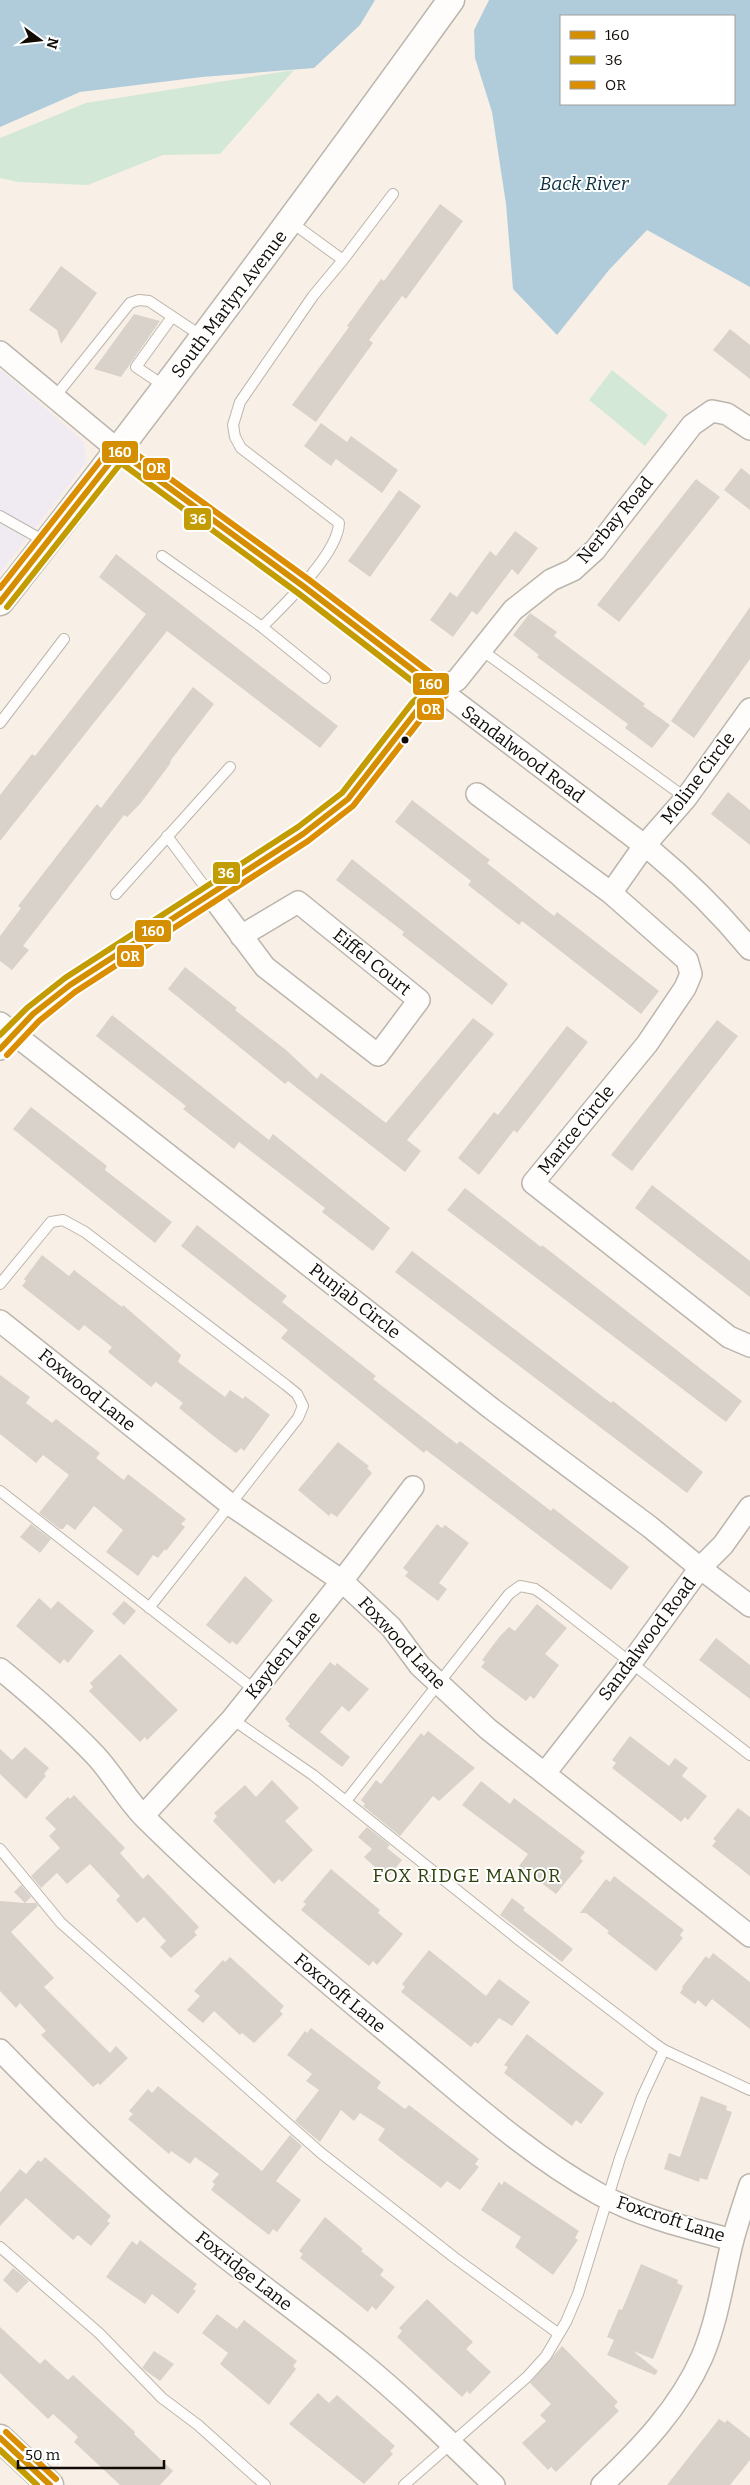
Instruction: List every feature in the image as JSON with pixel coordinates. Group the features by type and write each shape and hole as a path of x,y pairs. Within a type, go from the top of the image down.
{"street":[{"name":"South Marlyn Avenue","path":"0,602 119,451 291,222 451,0"},
{"name":"Sandalwood Road","path":"0,352 119,451 303,586 644,846 684,878 726,919 750,950"},
{"name":"Nerbay Road","path":"0,1049 6,1028 36,1010 104,961 211,895 303,834 348,799 419,708 439,690 457,680 513,610 551,580 573,570 595,550 692,425 712,411 728,414 750,429"},
{"name":"Moline Circle","path":"644,846 686,798 750,709"},
{"name":"Marice Circle","path":"477,794 611,893 687,960 691,974 685,988 647,1044 533,1182 690,1307 730,1337 750,1346"},
{"path":"611,893 644,846"},
{"name":"Eiffel Court","path":"211,895 241,936 265,967 378,1055 419,1000 298,902 241,936"},
{"name":"Punjab Circle","path":"6,1028 477,1397 650,1527 750,1606"},
{"name":"Foxwood Lane","path":"0,1321 231,1505 342,1581 391,1627 420,1666 488,1729 750,1936"},
{"name":"Kayden Lane","path":"143,1816 232,1719 342,1581 413,1487"},
{"name":"Sandalwood Road","path":"545,1773 631,1663 700,1568 723,1545 750,1507"},
{"name":"Foxcroft Lane","path":"0,1669 36,1698 96,1756 143,1816 285,1948 482,2111 567,2174 609,2198 682,2227 733,2240"},
{"name":"Foxridge Lane","path":"0,2050 59,2111 138,2184 205,2241 353,2355 450,2442 494,2485"},
{"path":"602,2485 649,2437 672,2408 691,2379 710,2336 733,2240 750,2185"},
{"path":"0,2438 50,2485"}],"lane":[{"path":"262,627 303,586 339,534 340,523 241,448 235,437 233,425 240,402 312,296 343,260 394,194"},
{"path":"291,222 343,260"},
{"path":"54,398 130,303 139,300 149,301 204,338"},
{"path":"166,387 136,367 172,317"},
{"path":"0,516 47,542"},
{"path":"162,556 262,627 325,678"},
{"path":"2,718 64,639"},
{"path":"480,649 686,798"},
{"path":"116,894 230,767"},
{"path":"167,836 211,895"},
{"path":"0,1284 51,1222 63,1220 85,1232 296,1394 303,1406 298,1418 149,1608"},
{"path":"0,1491 255,1690"},
{"path":"346,1801 510,1594 520,1586 535,1589 750,1755"},
{"path":"232,1719 346,1801 523,1943 664,2050 750,2090"},
{"path":"0,1849 61,1923 321,2153 455,2258 559,2334"},
{"path":"404,2485 450,2442 527,2377 546,2356 578,2294 620,2158 642,2097 664,2050"},
{"path":"0,2247 99,2333 162,2398 198,2425 265,2485"}],"shaded area":[{"path":"0,369 84,442 86,462 0,573"}],"green space":[{"path":"294,70 220,154 163,155 88,185 18,182 0,178 0,138 86,103"},
{"path":"612,370 668,415 645,446 589,400"}],"water":[{"path":"0,0 375,0 360,25 314,68 202,77 80,92 0,127"},
{"name":"Back River","path":"489,0 750,0 750,287 647,230 609,270 557,335 513,289 506,204 492,112 475,58 474,30"}],"building":[{"path":"440,204 463,221 406,299 402,296 369,340 373,343 316,422 292,405 349,327 347,326 381,279 384,281"},
{"path":"61,266 97,293 61,344 57,330 29,310"},
{"path":"134,314 160,321 121,377 94,369"},
{"path":"730,329 750,345 750,379 713,350"},
{"path":"321,423 347,442 351,436 398,470 382,493 336,459 331,466 304,446"},
{"path":"741,468 750,475 750,510 724,490"},
{"path":"696,479 720,497 619,622 597,605"},
{"path":"399,490 421,506 370,577 348,561"},
{"path":"515,531 538,548 518,575 512,569 477,615 472,611 453,637 430,620 450,592 457,597 490,551 496,556"},
{"path":"116,554 338,726 320,748 167,631 0,841 0,795 32,754 35,756 146,614 99,577"},
{"path":"750,607 750,659 694,738 671,721"},
{"path":"530,613 557,632 554,636 670,725 652,748 625,728 628,724 537,657 539,655 513,635"},
{"path":"193,687 214,704 140,804 127,817 124,815 23,946 29,950 12,970 0,961 0,936 21,908 18,906 97,804 101,808"},
{"path":"728,792 750,810 750,845 711,814"},
{"path":"412,800 490,860 487,863 554,916 557,912 659,991 641,1014 522,921 519,925 468,885 471,881 395,822"},
{"path":"352,859 508,984 492,1005 402,935 404,932 336,880"},
{"path":"185,967 237,1008 235,1010 286,1050 317,1079 321,1073 386,1123 473,1018 494,1034 407,1140 421,1151 405,1172 288,1081 285,1084 168,989"},
{"path":"112,1015 269,1140 273,1134 390,1228 373,1251 322,1212 325,1208 239,1142 234,1149 183,1109 186,1106 96,1036"},
{"path":"717,1020 738,1036 632,1171 611,1155"},
{"path":"567,1026 588,1042 517,1133 514,1130 479,1175 458,1158 494,1112 498,1115"},
{"path":"31,1107 107,1166 105,1170 172,1222 155,1243 13,1129"},
{"path":"652,1185 750,1261 750,1297 635,1208"},
{"path":"465,1188 541,1247 542,1245 742,1401 726,1422 447,1210"},
{"path":"197,1225 287,1296 282,1302 376,1376 373,1379 457,1444 460,1441 551,1511 553,1508 629,1567 611,1590 426,1450 424,1453 281,1338 288,1330 181,1246"},
{"path":"412,1251 611,1403 613,1401 703,1472 687,1493 395,1272"},
{"path":"42,1255 69,1276 74,1270 122,1307 123,1305 181,1355 178,1362 225,1397 230,1390 243,1399 245,1396 270,1415 244,1451 241,1448 236,1453 179,1408 183,1403 156,1382 151,1387 108,1352 112,1347 84,1325 79,1331 22,1286 26,1281 24,1279"},
{"path":"0,1375 30,1397 26,1403 52,1423 56,1419 100,1453 96,1458 121,1478 124,1480 128,1474 186,1519 181,1524 185,1527 166,1551 165,1549 158,1558 153,1555 138,1576 106,1552 123,1530 94,1506 75,1530 67,1524 63,1529 60,1529 39,1513 69,1475 43,1455 36,1463 0,1434"},
{"path":"338,1442 369,1466 367,1468 372,1473 337,1517 331,1513 329,1516 298,1490"},
{"path":"31,1524 51,1539 40,1553 20,1537"},
{"path":"437,1524 442,1528 445,1525 469,1543 439,1583 447,1589 438,1601 405,1576 408,1572 403,1568"},
{"path":"245,1576 273,1600 237,1645 232,1641 230,1644 206,1625"},
{"path":"39,1598 51,1609 58,1601 94,1631 68,1663 64,1659 60,1664 16,1626"},
{"path":"124,1601 136,1611 124,1625 112,1614"},
{"path":"537,1604 567,1628 545,1654 559,1665 534,1699 530,1696 526,1701 481,1667 485,1662 482,1660 500,1636 509,1627 515,1631"},
{"path":"716,1638 750,1665 750,1699 699,1660"},
{"path":"120,1654 178,1710 147,1740 145,1737 140,1742 89,1691 93,1687 90,1683"},
{"path":"330,1662 335,1666 337,1663 369,1689 349,1712 342,1706 320,1732 350,1757 342,1767 288,1726 290,1724 285,1719"},
{"path":"428,1731 475,1768 439,1801 433,1796 400,1836 363,1806 365,1804 361,1800 376,1780 381,1784 421,1733 424,1736"},
{"path":"630,1736 669,1766 675,1758 688,1768 682,1776 707,1796 688,1820 685,1817 681,1822 612,1768 616,1763 612,1760"},
{"path":"25,1747 49,1768 44,1774 46,1776 26,1799 0,1774 0,1749 12,1760"},
{"path":"272,1780 299,1808 285,1821 313,1850 282,1882 279,1879 274,1884 213,1821 217,1816 214,1813 245,1785 256,1797"},
{"path":"481,1781 510,1804 514,1798 585,1852 580,1858 583,1861 556,1894 519,1866 528,1854 462,1805"},
{"path":"74,1795 125,1848 120,1853 143,1879 148,1874 199,1927 194,1932 197,1935 171,1958 160,1947 166,1941 144,1917 137,1923 116,1900 120,1896 90,1864 67,1884 57,1873 41,1888 31,1876 60,1848 49,1836 56,1829 45,1818 68,1797 70,1799"},
{"path":"738,1808 750,1817 750,1876 712,1846 716,1841 713,1839"},
{"path":"367,1827 390,1845 387,1848 402,1860 387,1878 364,1857 372,1849 358,1837"},
{"path":"331,1869 380,1910 378,1913 403,1934 377,1965 373,1961 369,1966 301,1910 306,1904 303,1902"},
{"path":"614,1876 684,1930 680,1935 683,1938 656,1971 607,1933 609,1931 586,1913 580,1913 606,1879 610,1882"},
{"path":"21,1885 31,1897 25,1903 14,1892"},
{"path":"512,1898 525,1908 523,1910 573,1949 562,1962 500,1915"},
{"path":"0,1901 36,1903 38,1906 11,1932 54,1978 44,1987 110,2053 116,2046 128,2058 100,2085 98,2083 93,2087 41,2035 46,2031 20,2003 16,2008 0,1991"},
{"path":"429,1950 486,1996 499,1979 530,2002 512,2026 499,2018 478,2044 475,2042 471,2047 401,1992 405,1987 402,1984"},
{"path":"713,1953 750,1982 750,2029 712,1999 706,2007 698,2000 695,2004 680,1993 682,1987 706,1956 709,1959"},
{"path":"230,1957 284,2006 280,2011 283,2014 254,2043 242,2033 240,2035 214,2011 203,2023 187,2010 200,1996 194,1991 223,1960 225,1962"},
{"path":"311,2028 381,2082 377,2088 405,2109 409,2105 479,2159 475,2164 479,2167 460,2190 447,2181 441,2188 401,2158 378,2140 385,2129 360,2113 354,2121 341,2110 320,2142 295,2121 319,2090 306,2081 312,2074 287,2055 305,2031 307,2033"},
{"path":"527,2034 604,2093 581,2124 576,2120 572,2126 504,2073 508,2067 504,2065"},
{"path":"158,2086 262,2171 290,2135 302,2146 276,2181 301,2200 277,2232 273,2229 269,2235 211,2190 215,2184 212,2182 219,2174 195,2157 190,2164 171,2151 169,2154 128,2119 133,2114 129,2111 148,2089 152,2093"},
{"path":"701,2096 727,2106 726,2110 732,2112 707,2180 700,2178 699,2182 664,2169 669,2153 680,2157"},
{"path":"45,2157 111,2216 107,2221 110,2223 91,2246 78,2235 73,2240 26,2198 0,2226 0,2192 20,2169 26,2174 38,2160 41,2162"},
{"path":"504,2181 579,2231 575,2238 578,2240 553,2275 515,2247 521,2237 481,2210 499,2182 502,2185"},
{"path":"325,2217 363,2249 361,2251 384,2270 380,2275 395,2287 376,2310 372,2306 368,2312 300,2258 303,2254 299,2251"},
{"path":"140,2240 197,2284 193,2289 196,2291 178,2314 152,2294 145,2304 106,2277 132,2241 137,2245"},
{"path":"641,2264 678,2280 677,2283 683,2286 653,2359 633,2351 658,2371 655,2375 607,2355 614,2340 607,2337 619,2309 622,2310"},
{"path":"13,2268 29,2281 17,2293 3,2280"},
{"path":"427,2299 473,2342 466,2349 491,2372 470,2394 467,2391 462,2397 397,2337 402,2331 399,2328"},
{"path":"217,2314 237,2329 244,2320 297,2361 293,2366 296,2369 269,2405 220,2364 228,2353 202,2333"},
{"path":"0,2327 40,2364 45,2359 68,2380 73,2375 135,2432 134,2434 173,2471 160,2485 120,2485 74,2442 78,2437 75,2434 53,2414 48,2419 0,2373"},
{"path":"562,2346 618,2402 614,2406 619,2411 556,2472 551,2467 548,2470 522,2443 546,2421 540,2415 551,2404 530,2383"},
{"path":"154,2351 174,2364 160,2381 142,2368"},
{"path":"318,2393 329,2403 337,2395 395,2446 390,2451 393,2454 364,2484 289,2424"},
{"path":"719,2419 725,2423 727,2420 750,2438 750,2460 730,2485 667,2485"}],"transit line":[{"name":"OR","path":"0,588 112,446 121,443 308,579 444,683 448,690 446,695 425,714 353,806 308,841 75,992 39,1021 7,1055"},
{"name":"160","path":"0,602 119,451 303,586 439,690 419,708 348,799 303,834 70,985 33,1014 0,1049"},
{"name":"36","path":"0,1035 27,1008 65,978 298,827 342,793 412,703 425,691 298,593 121,463 7,607"},
{"name":"OR","path":"6,2432 56,2479"},
{"name":"160","path":"0,2438 50,2485"},
{"name":"36","path":"0,2450 37,2485"}],"district":[{"name":"FOX RIDGE MANOR","path":"467,1875"}]}
